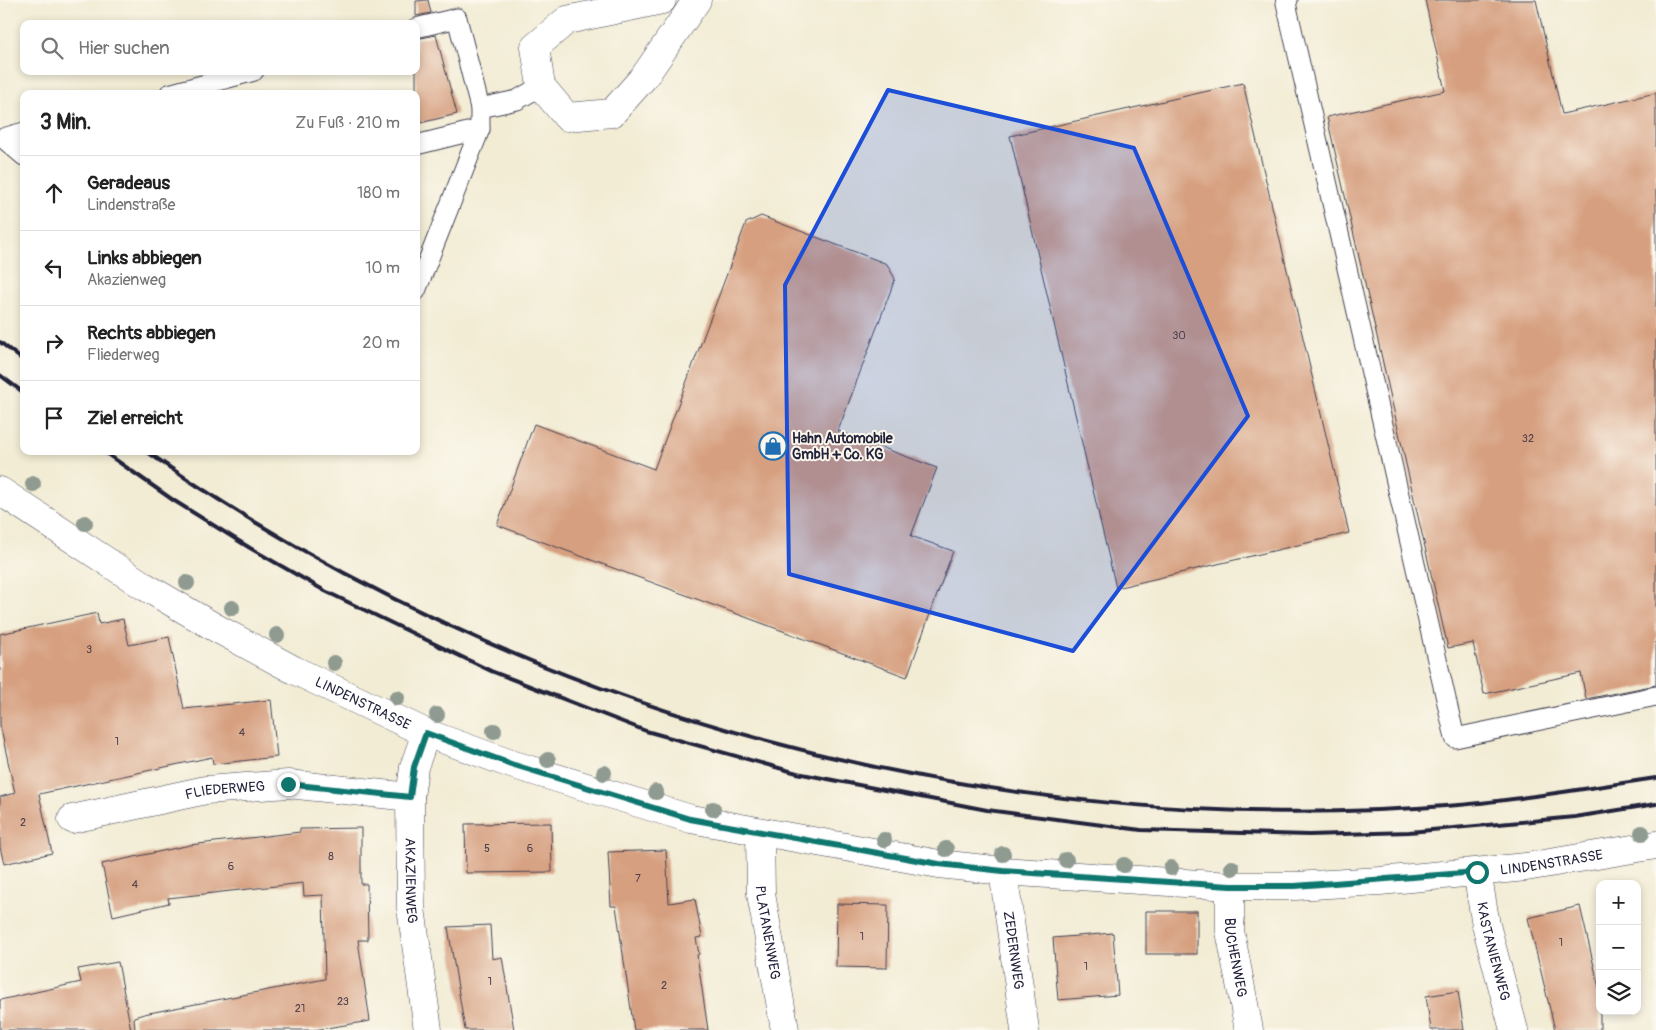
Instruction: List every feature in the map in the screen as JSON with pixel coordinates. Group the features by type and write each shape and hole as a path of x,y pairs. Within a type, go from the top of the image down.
{"street":[{"path":"662,0 567,20 535,47 541,86 567,117 612,113 644,77 698,0"},
{"name":"LINDENSTRASSE","path":"0,491 144,586 216,628 294,670 426,733 511,764 690,819 939,864 1003,871 1230,886 1295,886 1477,872 1526,867 1656,845"},
{"name":"AKAZIENWEG","path":"426,733 414,767 410,797 411,908 428,1030"},
{"name":"FLIEDERWEG","path":"72,819 206,790 288,784 410,797"},
{"name":"PLATANENWEG","path":"760,833 761,894 784,1030"},
{"name":"ZEDERNWEG","path":"1003,871 1025,1030"},
{"name":"KASTANIENWEG","path":"1477,872 1486,925 1514,1030"},
{"name":"BUCHENWEG","path":"1230,886 1230,931 1249,1030"}],"lane":[{"path":"1288,0 1288,13 1346,229 1456,738 1656,696"},
{"path":"420,27 457,18 480,108 480,129 420,281"},
{"path":"184,90 239,75"},
{"path":"480,108 517,100 541,86"},
{"path":"420,144 480,129"},
{"path":"20,133 3,138 20,153"}],"highlighted area":[{"path":"888,90 1134,148 1248,416 1073,651 789,574 785,285"}],"building":[{"path":"428,0 431,13 416,16 416,1"},
{"path":"1425,0 1536,0 1562,114 1656,93 1656,685 1586,699 1581,673 1484,694 1473,643 1448,648 1327,117 1445,91"},
{"path":"436,35 457,114 420,123 420,90 416,90 416,75 420,75 420,38"},
{"path":"1243,83 1349,533 1116,588 1010,136"},
{"name":"Hahn Automobile GmbH + Co. KG","path":"761,216 887,264 895,279 838,431 937,468 911,536 953,551 907,677 497,525 534,424 654,469 746,223"},
{"path":"97,613 99,624 123,619 129,645 169,637 184,709 271,700 277,757 213,764 212,757 39,794 52,853 4,864 0,847 0,797 15,793 0,725 0,634"},
{"path":"551,823 552,872 466,873 465,824"},
{"path":"361,828 361,884 367,884 368,940 358,940 370,1021 314,1030 135,1030 134,1017 144,1014 325,979 323,895 304,896 303,883 168,898 169,903 113,916 102,864 190,845 300,832 300,829"},
{"path":"666,850 669,903 695,899 702,937 696,938 699,954 697,955 708,1030 634,1030 616,906 611,906 608,852"},
{"path":"837,904 888,905 887,968 836,967"},
{"path":"1580,906 1596,975 1596,1015 1600,1015 1600,1030 1555,1030 1528,918"},
{"path":"1146,911 1197,911 1197,954 1146,954"},
{"path":"490,925 492,959 502,957 514,1030 465,1030 448,927"},
{"path":"1113,933 1118,995 1058,1000 1053,938"},
{"path":"118,962 131,1030 0,1030 0,1000 81,982 78,969"},
{"path":"1458,991 1464,1030 1431,1030 1426,996"}],"railway":[{"path":"0,342 20,358"},
{"path":"0,375 20,390"},
{"path":"109,455 173,500 250,548 325,591 491,671 646,731 797,773 987,810 1141,830 1309,835 1409,832 1575,817 1656,804"},
{"path":"152,455 292,544 446,624 606,690 771,742 940,780 1112,803 1285,812 1484,803 1656,778"}],"place":[{"name":"Hahn Automobile GmbH + Co. KG","path":"773,446"}],"route":[{"path":"288,784 410,797 414,767 426,733 511,764 690,819 939,864 1003,871 1230,886 1295,886 1380,881 1477,872"}]}
